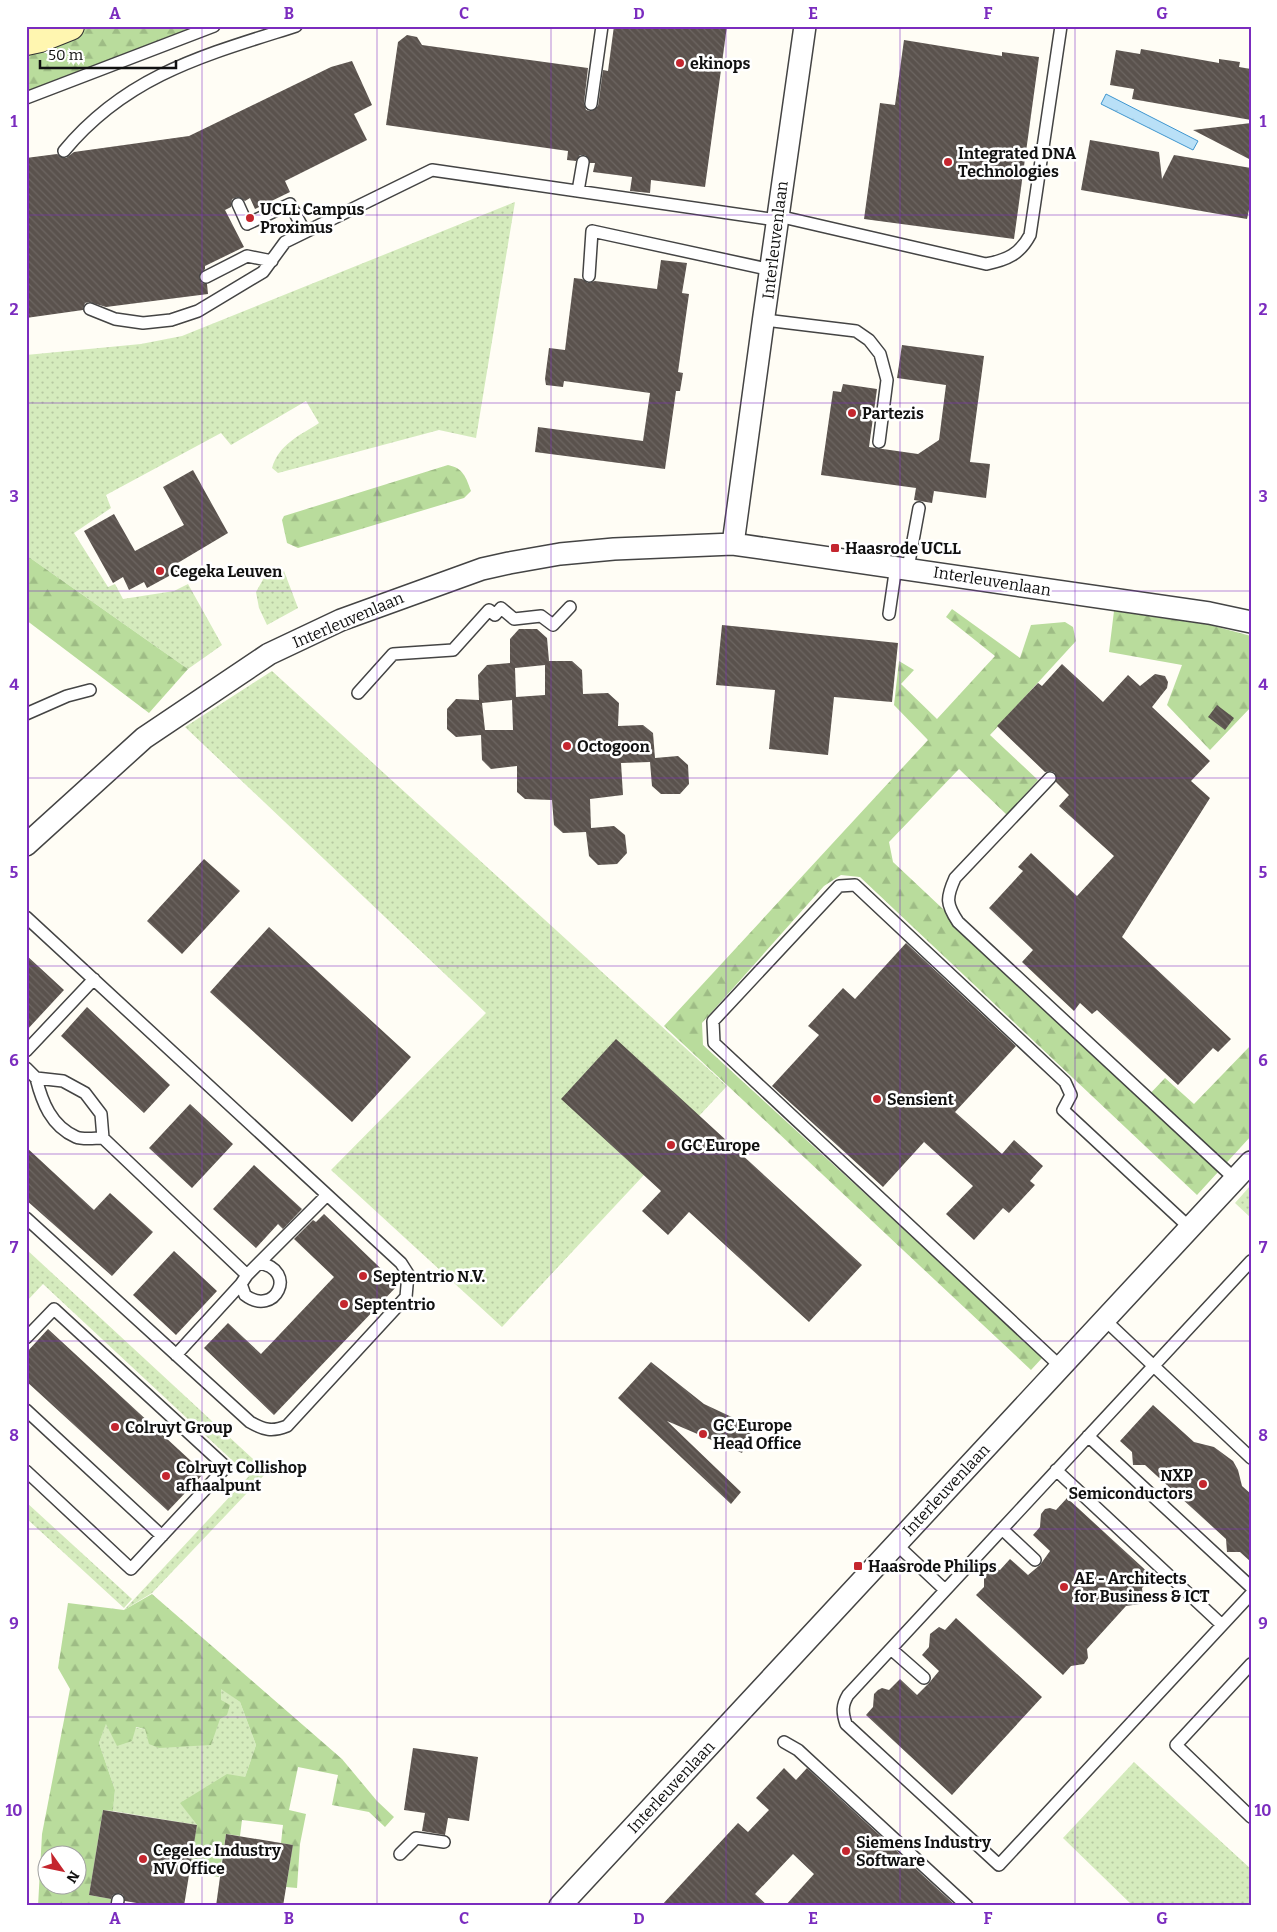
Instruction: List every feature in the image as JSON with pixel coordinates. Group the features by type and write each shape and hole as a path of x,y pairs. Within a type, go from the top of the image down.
{"street":[{"path":"26,41 40,38 70,26"},
{"name":"Interleuvenlaan","path":"733,544 805,26"},
{"name":"Interleuvenlaan","path":"26,845 144,738 269,654 341,620 473,572 510,563 560,554 614,549 733,544 1209,613 1251,622"},
{"name":"Interleuvenlaan","path":"560,1906 1251,1162"}],"lane":[{"path":"26,98 214,26"},
{"path":"64,151 81,130 106,108 154,77 240,44 296,26"},
{"path":"591,104 602,26"},
{"path":"90,309 115,319 143,323 171,320 198,311 262,272 285,242 432,170 777,218 986,264 1014,256 1024,246 1030,235 1061,26"},
{"path":"578,191 583,162"},
{"path":"238,204 247,224 290,204 304,232"},
{"path":"589,276 592,231 772,270"},
{"path":"206,277 247,256 272,261"},
{"path":"765,320 856,331 869,340 880,354 887,380 879,442"},
{"path":"889,614 919,508"},
{"path":"358,693 393,654 453,650 489,610 495,615 501,608 514,619 541,616 553,625 570,607"},
{"path":"26,714 67,696 90,690"},
{"path":"1050,778 955,878 948,892 948,908 958,922 1235,1179"},
{"path":"1061,1367 714,1043 713,1021 839,886 855,885 1065,1082 1071,1095 1063,1110 1190,1228"},
{"path":"26,917 401,1263 408,1274 406,1297 287,1426 278,1430 264,1431 250,1422 26,1218"},
{"path":"26,1051 94,979"},
{"path":"26,1068 36,1078 42,1102 57,1124 77,1137 103,1138"},
{"path":"36,1078 63,1081 86,1093 100,1114 103,1138 244,1280 245,1295 259,1302 270,1300 278,1292 280,1280 276,1270 270,1265 259,1263"},
{"path":"176,1355 259,1263 328,1195"},
{"path":"1251,1261 848,1695 843,1704 843,1715 846,1724 999,1865 1251,1594"},
{"path":"26,1338 54,1309 226,1467 132,1569 26,1471"},
{"path":"1105,1320 1152,1367 1251,1458"},
{"path":"26,1410 162,1536"},
{"path":"1088,1436 1251,1587"},
{"path":"1056,1470 1222,1625"},
{"path":"1002,1529 1035,1560"},
{"path":"896,1544 945,1590"},
{"path":"891,1649 924,1678"},
{"path":"1251,1664 1176,1745 1251,1817"},
{"path":"784,1742 798,1750 967,1906"},
{"path":"400,1854 416,1838 444,1842"}],"green space":[{"path":"26,26 214,26 26,98"},
{"path":"515,202 476,438 439,430 278,473 272,468 279,453 291,441 319,423 306,401 231,445 221,433 106,495 111,508 74,533 108,587 115,584 123,599 174,591 188,584 222,645 188,669 26,555 26,355 141,344 182,336"},
{"path":"448,465 457,468 465,477 471,491 464,498 298,548 287,543 282,520 284,516"},
{"path":"26,555 188,669 149,713 26,620"},
{"path":"284,571 298,608 267,625 259,608 256,592 265,576"},
{"path":"952,609 1020,658 1031,625 1065,622 1073,627 1076,641 990,735 1038,780 1007,815 959,769 889,842 893,862 1145,1099 1165,1078 1194,1104 1251,1045 1251,1136 1197,1195 860,877 841,875 824,886 702,1023 703,1045 1043,1357 1031,1370 664,1026 928,740 894,705 899,661 914,670 901,684 937,719 995,656 946,617"},
{"path":"1114,611 1210,625 1251,636 1251,707 1210,750 1167,705 1182,665 1109,652"},
{"path":"272,671 727,1086 502,1327 331,1170 486,1013 185,727"},
{"path":"1251,1185 1251,1218 1235,1203"},
{"path":"26,1249 267,1472 152,1593 124,1610 249,1476 43,1284 26,1302"},
{"path":"26,1502 132,1599 124,1608 26,1518"},
{"path":"152,1594 342,1759 377,1801 394,1817 385,1827 369,1812 332,1805 338,1775 298,1767 289,1810 306,1814 300,1844 297,1888 286,1887 293,1845 281,1843 283,1825 242,1820 240,1836 226,1834 219,1877 189,1872 197,1825 180,1803 227,1774 245,1777 256,1745 240,1702 221,1689 221,1700 230,1705 227,1715 220,1719 211,1745 159,1748 149,1744 145,1729 136,1727 132,1741 117,1746 106,1724 99,1743 115,1790 113,1811 103,1810 89,1895 111,1899 110,1906 38,1906 39,1894 88,1894 88,1844 41,1844 70,1689 58,1668 68,1603 124,1610"},
{"path":"221,1688 240,1702 256,1745 245,1777 181,1803 197,1825 113,1811 115,1790 99,1743 106,1723 145,1729 221,1700"},
{"path":"1134,1762 1251,1869 1251,1906 1133,1906 1063,1838"}],"water":[{"path":"1106,94 1198,141 1193,150 1101,104"}],"building":[{"path":"614,26 727,26 705,187 651,180 650,193 630,191 632,177 593,172 595,163 590,163 585,155 580,155 576,161 567,160 568,151 386,125 398,42 407,35 417,37 422,45 588,68 584,103 586,110 590,111 598,106 603,70 608,71"},
{"name":"Integrated DNA Technologies","path":"904,40 1002,56 1002,52 1039,57 1014,239 864,219 880,103 895,105"},
{"path":"1141,49 1219,63 1219,59 1240,62 1239,67 1251,69 1251,120 1132,99 1134,89 1110,85 1116,50 1140,54"},
{"path":"352,61 372,105 354,114 367,140 285,181 290,192 255,209 250,198 245,201 238,197 232,199 231,207 225,210 244,247 205,266 199,277 202,283 207,284 208,294 106,307 89,302 85,303 83,310 26,318 26,158 57,154 66,158 74,152 189,136 331,67"},
{"path":"1251,123 1251,160 1193,130"},
{"path":"1090,140 1159,152 1162,179 1174,155 1251,168 1251,200 1247,219 1081,190"},
{"path":"661,260 687,263 682,293 689,294 678,372 683,373 680,391 676,391 665,469 535,452 538,427 643,441 650,393 564,381 563,387 546,385 545,379 549,348 565,350 574,278 582,279 588,283 595,281 657,289"},
{"name":"Partezis","path":"902,345 984,356 970,462 990,464 986,498 934,491 932,503 914,500 916,488 821,475 833,391 841,392 843,384 877,389 869,447 918,454 939,440 946,385 897,378"},
{"path":"193,470 228,533 176,564 180,570 147,588 144,582 129,590 123,577 113,583 84,531 114,514 135,551 184,525 163,487"},
{"path":"722,625 898,643 892,702 834,697 828,755 769,749 775,690 716,685"},
{"name":"Octogoon","path":"519,629 537,629 547,638 549,661 572,661 582,670 583,694 608,693 619,703 618,726 643,725 653,733 655,758 678,756 688,765 689,784 680,794 661,794 652,786 650,762 621,763 623,795 590,799 591,828 614,826 625,835 627,853 617,864 598,865 589,856 586,832 563,833 554,825 552,800 525,799 517,792 517,766 491,769 482,760 481,735 456,737 447,729 447,709 456,699 479,700 478,675 487,665 510,663 510,639","holes":["545,665 545,695 516,697 515,668","512,700 513,730 485,730 482,703"]},
{"path":"1062,664 1103,702 1128,675 1140,686 1155,674 1165,676 1168,682 1167,688 1152,707 1210,761 1191,781 1210,798 1122,937 1231,1039 1218,1052 1213,1048 1178,1085 1097,1010 1092,1014 1080,1003 1074,1011 1022,962 1033,950 989,908 1023,871 1018,867 1031,853 1077,896 1114,856 1059,806 1069,795 1056,782 1055,773 1051,771 1045,772 997,726 1038,683 1042,686"},
{"path":"1217,705 1234,718 1225,730 1208,717"},
{"path":"204,859 240,891 182,954 147,921"},
{"path":"269,927 411,1057 352,1122 210,992"},
{"name":"Sensient","path":"906,943 1016,1046 955,1112 1002,1154 1014,1140 1043,1166 1030,1181 1035,1185 1009,1213 1003,1208 974,1240 946,1214 973,1186 924,1142 883,1187 772,1086 819,1035 808,1026 843,988 855,999"},
{"path":"26,955 64,990 26,1031"},
{"path":"87,1007 170,1085 144,1113 61,1036"},
{"name":"GC Europe","path":"616,1039 862,1265 809,1322 689,1212 668,1235 642,1211 661,1191 561,1099"},
{"path":"190,1104 233,1144 192,1188 149,1148"},
{"path":"26,1147 94,1210 110,1193 153,1232 112,1276 26,1200"},
{"path":"254,1165 302,1209 283,1229 278,1224 256,1248 213,1209"},
{"name":"Septentrio","path":"324,1214 398,1285 274,1415 204,1348 228,1323 261,1354 334,1277 294,1239 313,1220 316,1222"},
{"path":"174,1251 217,1291 176,1335 133,1295"},
{"name":"Colruyt Group","path":"48,1329 204,1473 168,1511 26,1381 26,1353"},
{"name":"GC Europe Head Office","path":"651,1362 704,1404 753,1427 742,1453 667,1421 741,1492 731,1504 618,1398"},
{"name":"NXP Semiconductors","path":"1153,1405 1194,1442 1214,1447 1233,1461 1238,1470 1242,1486 1251,1494 1251,1562 1240,1552 1227,1552 1226,1539 1145,1465 1133,1465 1132,1452 1120,1441"},
{"name":"AE - Architects for Business & ICT","path":"1067,1498 1153,1577 1142,1588 1143,1598 1140,1604 1126,1606 1087,1649 1088,1658 1084,1664 1071,1666 1063,1675 976,1595 984,1587 984,1575 988,1570 993,1568 1000,1570 1010,1559 1028,1575 1040,1565 1050,1551 1033,1535 1040,1527 1041,1514 1045,1509 1056,1510"},
{"path":"956,1618 1042,1697 952,1795 866,1715 873,1707 874,1694 878,1690 882,1688 889,1690 900,1679 917,1695 929,1683 939,1671 922,1655 929,1647 930,1634 939,1627 945,1630"},
{"path":"413,1748 478,1757 469,1821 448,1818 445,1835 422,1831 425,1813 404,1810"},
{"name":"Siemens Industry Software","path":"784,1768 796,1780 807,1768 956,1906 785,1906 814,1874 793,1854 755,1894 768,1906 661,1906 738,1823 748,1832 769,1810 756,1798"},
{"name":"Cegelec Industry NV Office","path":"103,1810 197,1825 184,1906 154,1906 125,1901 123,1895 119,1893 113,1895 111,1899 89,1895"},
{"path":"226,1834 293,1845 283,1906 216,1906"}],"place":[{"name":"ekinops","path":"680,63"},
{"name":"Integrated DNA Technologies","path":"948,162"},
{"name":"UCLL Campus Proximus","path":"250,218"},
{"name":"Partezis","path":"852,413"},
{"name":"Haasrode UCLL","path":"835,548"},
{"name":"Cegeka Leuven","path":"160,571"},
{"name":"Octogoon","path":"567,746"},
{"name":"Sensient","path":"877,1099"},
{"name":"GC Europe","path":"671,1145"},
{"name":"Septentrio N.V.","path":"363,1276"},
{"name":"Septentrio","path":"344,1304"},
{"name":"Colruyt Group","path":"115,1427"},
{"name":"GC Europe Head Office","path":"703,1434"},
{"name":"Colruyt Collishop afhaalpunt","path":"166,1476"},
{"name":"NXP Semiconductors","path":"1203,1484"},
{"name":"Haasrode Philips","path":"858,1566"},
{"name":"AE - Architects for Business & ICT","path":"1064,1587"},
{"name":"Siemens Industry Software","path":"846,1851"},
{"name":"Cegelec Industry NV Office","path":"143,1859"}]}
